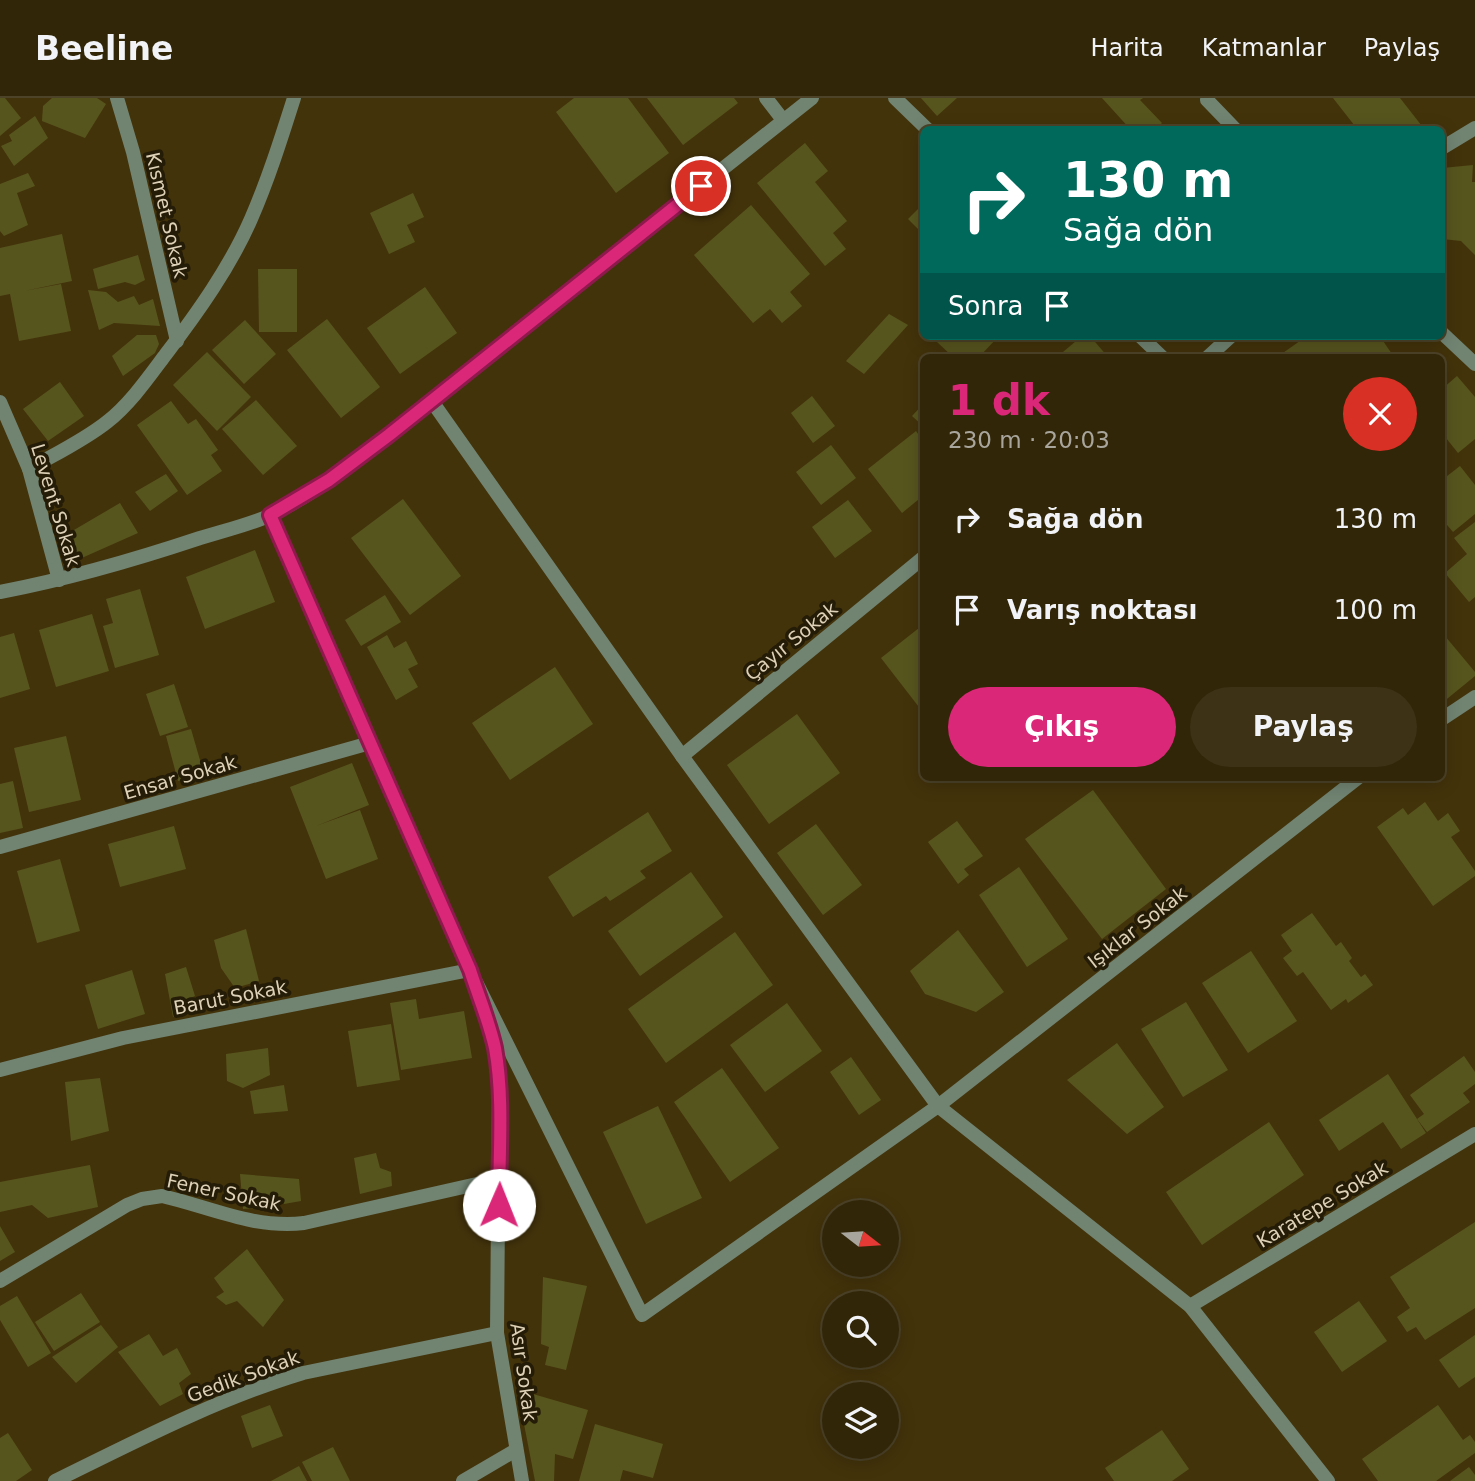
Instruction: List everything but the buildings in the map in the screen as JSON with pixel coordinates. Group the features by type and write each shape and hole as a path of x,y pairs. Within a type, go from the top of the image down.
{"street":[{"name":"Kısmet Sokak","path":"117,98 131,142 177,341"},
{"path":"29,469 110,420 142,387 177,341 222,275 240,242 264,186 294,98"},
{"path":"766,98 783,120"},
{"path":"0,592 134,561 270,515 349,466 812,98"},
{"path":"895,98 924,126"},
{"path":"1207,100 1232,126"},
{"path":"1445,146 1475,128"},
{"path":"1445,336 1475,365"},
{"path":"1144,340 1159,354"},
{"path":"1211,354 1227,340"},
{"path":"431,400 682,756 938,1106 1189,1306 1328,1481"},
{"name":"Levent Sokak","path":"0,402 29,469 59,580"},
{"name":"Asır Sokak","path":"270,515 470,970 491,1033 499,1089 497,1333 522,1481"},
{"name":"Çayır Sokak","path":"682,756 920,560"},
{"path":"1445,717 1475,697"},
{"name":"Ensar Sokak","path":"0,847 370,743"},
{"name":"Işıklar Sokak","path":"470,970 642,1315 938,1106 1354,781"},
{"name":"Barut Sokak","path":"0,1070 123,1038 470,970"},
{"name":"Karatepe Sokak","path":"1189,1306 1475,1134"},
{"name":"Fener Sokak","path":"0,1281 127,1205 148,1197 162,1196 254,1222 279,1226 304,1223 499,1179"},
{"name":"Gedik Sokak","path":"55,1481 155,1432 274,1382 303,1373 497,1333"},
{"path":"463,1481 516,1450"}],"route":[{"path":"499,1205 498,1071 494,1045 477,991 270,515 349,466 701,186"}]}
